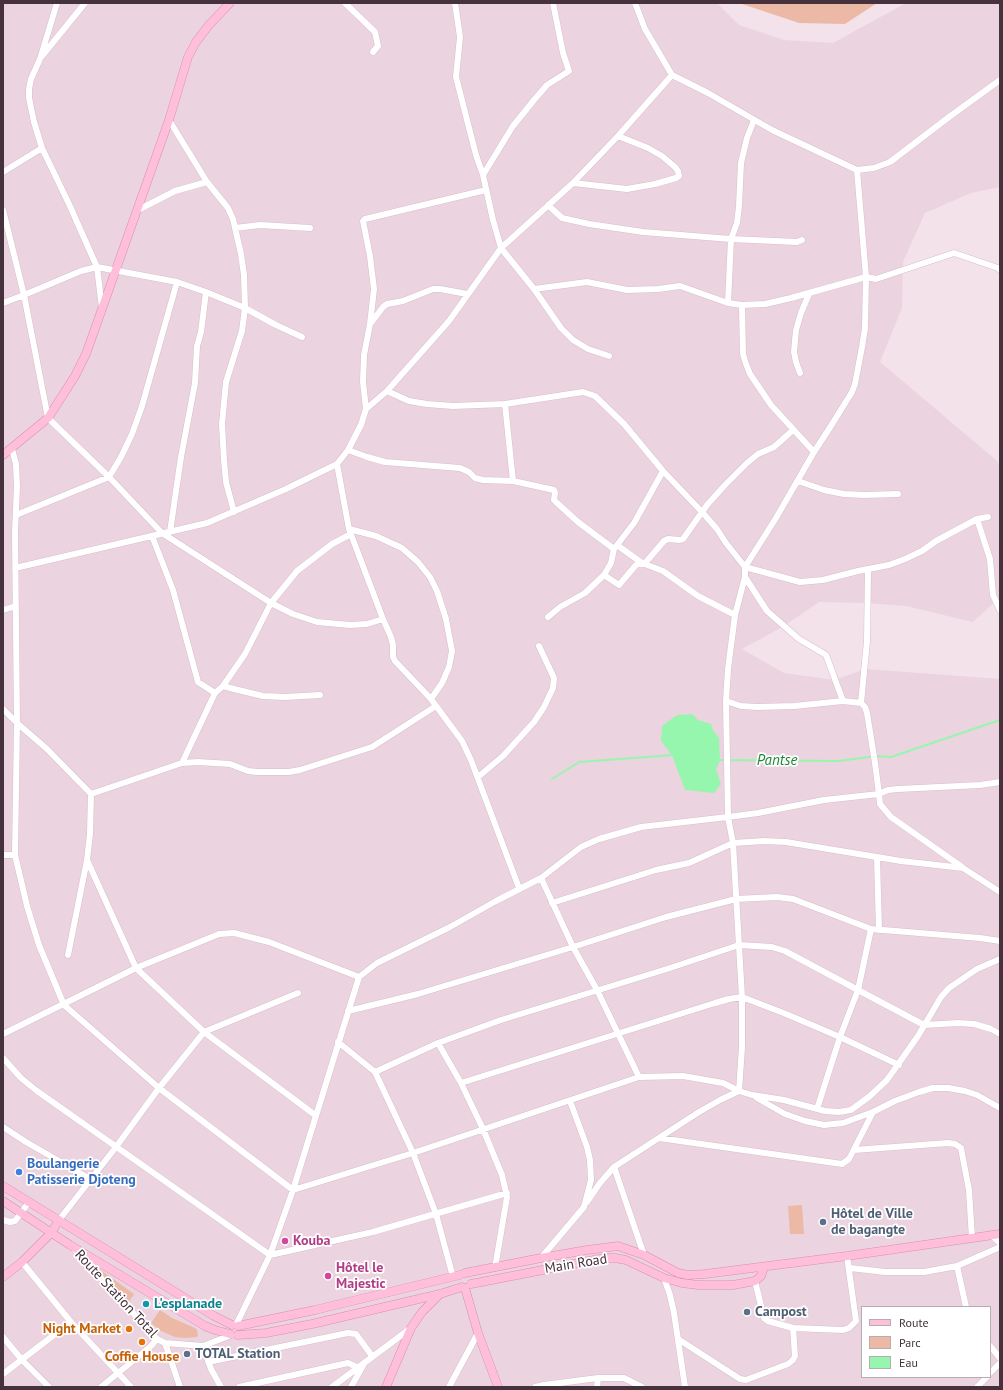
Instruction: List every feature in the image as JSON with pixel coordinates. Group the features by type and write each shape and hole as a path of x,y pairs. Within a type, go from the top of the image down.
{"main road":[{"path":"3,455 48,418 75,376 86,354 116,270 169,120 188,58 196,42 209,25 230,3"},
{"path":"3,1186 214,1316 236,1326"},
{"name":"Main Road","path":"3,1201 22,1212 70,1245 205,1326 233,1335 258,1334 296,1327 440,1294 466,1286 604,1258 626,1260 664,1278 682,1283 698,1285 733,1285 755,1281"},
{"path":"3,1277 22,1262 51,1233 59,1220"},
{"path":"233,1335 230,1328 236,1326 323,1308 459,1275 541,1258 611,1247 624,1248 644,1255 678,1273 688,1275 731,1272 1000,1234"},
{"path":"755,1281 761,1276 764,1267"},
{"path":"731,1272 733,1285"},
{"path":"459,1275 469,1275 472,1278 466,1286"},
{"path":"459,1275 458,1282 466,1286 478,1333 498,1387"},
{"path":"386,1387 411,1328 422,1312 440,1294"}],"street":[{"path":"57,3 40,59 31,79 29,98 42,148 97,266 102,308"},
{"path":"40,59 85,3"},
{"path":"345,3 375,32 378,46 373,52"},
{"path":"455,3 460,37 456,77 501,248 534,289 562,328 573,340 588,349 609,356"},
{"path":"483,175 513,126 534,100 547,85 569,71 563,53 553,3"},
{"path":"635,3 645,29 672,74 772,130 857,170 874,168 890,162 1000,80"},
{"path":"366,409 387,391 449,321 501,248 574,182 618,136 672,74"},
{"path":"169,120 207,182 228,208 233,219 241,254 244,275 245,308 242,331 226,382 222,424 226,482 234,512"},
{"path":"728,303 731,239 738,217 741,163 747,138 754,120"},
{"path":"574,182 627,189 655,184 679,176 675,167 662,156 648,148 618,136"},
{"path":"3,172 42,148"},
{"path":"739,1091 742,1047 742,998 733,843 728,817 726,701 728,669 735,615 745,577 745,567 852,392 855,384 865,328 866,277 857,170"},
{"path":"136,211 175,191 207,182"},
{"path":"15,568 207,523 286,489 337,464 348,450 366,409 363,382 364,355 370,324 374,289 370,256 363,221 365,219 486,190"},
{"path":"548,205 562,218 589,224 643,232 731,239 797,242 802,240"},
{"path":"3,210 24,295 48,418 109,477 162,533 271,604 293,614 317,622 350,625 367,624 383,619"},
{"path":"235,228 260,225 310,228"},
{"path":"534,289 587,282 627,290 658,289 680,286 728,303 742,305 765,304 809,294 840,283 866,277 876,279 954,253 1000,270"},
{"path":"3,303 81,271 97,266 177,282 206,292 245,308 302,337"},
{"path":"16,515 109,477 132,434 142,406 177,282"},
{"path":"370,324 387,304 403,301 433,289 467,294"},
{"path":"170,532 181,457 195,383 197,346 201,332 206,292"},
{"path":"800,373 794,352 796,330 809,294"},
{"path":"742,305 743,354 746,364 771,405 814,452"},
{"path":"387,391 409,401 452,406 505,404 583,392 595,396 624,424 663,471 717,529 745,567 800,582 823,580 889,565 922,551 936,541 977,519 988,517"},
{"path":"505,404 513,481"},
{"path":"604,575 619,585 636,565 646,562 664,541 668,539 683,539 702,512 725,485 747,463 758,454 774,447 793,430"},
{"path":"12,449 16,464 17,486 15,568 17,723 15,855 27,906 39,945 64,1005 159,1088 293,1190"},
{"path":"348,450 385,462 460,468 469,472 475,478 483,480 513,481 554,490 554,500 578,522 642,563 663,572 698,596 735,615"},
{"path":"337,464 350,532 391,637 393,645 392,657 431,699 462,741 478,777 519,888"},
{"path":"548,617 560,607 585,593 604,575 611,563 615,547 634,523 663,471"},
{"path":"798,481 824,490 844,494 898,494"},
{"path":"977,519 990,559 993,595 1000,610"},
{"path":"182,763 215,693 223,686 245,654 271,604 297,571 350,532 376,536 402,548 418,562 430,577 437,591 446,619 452,651 449,667 442,683 431,699"},
{"path":"152,536 173,590 198,682 215,693"},
{"path":"861,704 867,641 868,570"},
{"path":"745,577 767,611 799,639 826,655 843,701"},
{"path":"3,610 16,606"},
{"path":"478,777 503,756 530,727 544,707 553,688 554,678 540,646"},
{"path":"223,686 263,696 284,697 320,695"},
{"path":"726,701 741,706 757,707 794,706 843,701 861,704 865,707 876,763 880,804 891,817 963,868 1000,892"},
{"path":"91,794 182,763 198,762 230,764 248,771 257,772 289,772 300,770 372,747 436,706"},
{"path":"3,709 48,749 91,794 90,834 87,860 68,955"},
{"path":"236,1326 270,1255 293,1190 359,977 376,963 450,927 519,888 541,878 581,847 599,839 641,827 758,813 824,800 879,794 888,790 980,785 1000,782"},
{"path":"552,903 656,870 689,863 733,843 764,841 786,842 877,858 963,868"},
{"path":"3,855 15,855"},
{"path":"877,858 879,930"},
{"path":"87,860 136,968 204,1032 315,1115"},
{"path":"541,878 573,948 597,990 639,1077"},
{"path":"348,1011 418,994 573,948 666,917 736,899 777,897 793,899 871,929 1000,941"},
{"path":"817,1109 840,1037 858,990 871,929"},
{"path":"3,1034 136,968 219,934 234,933 269,942 359,977"},
{"path":"375,1072 438,1043 501,1020 739,945 772,947 785,951 924,1025 958,1023 974,1024 991,1028 1000,1034"},
{"path":"293,1190 413,1153 639,1077 683,1076 723,1083 739,1091 752,1095 784,1100 824,1111 839,1112 851,1110 888,1080 918,1036 941,997 949,988 977,969 1000,959"},
{"path":"59,1220 159,1088 204,1032 298,993"},
{"path":"461,1083 722,1001 742,998 786,1014 840,1037 899,1065"},
{"path":"338,1042 375,1072 413,1153 459,1275"},
{"path":"438,1043 461,1083 483,1129 502,1175 507,1193 495,1268"},
{"path":"3,1058 21,1078 37,1091 270,1255 373,1232 507,1193"},
{"path":"752,1095 785,1114 805,1122 824,1125 843,1123 873,1112 896,1101 933,1088 948,1088 965,1091 977,1095 1000,1108"},
{"path":"541,1258 584,1207 600,1183 614,1168 706,1108 739,1091"},
{"path":"570,1101 590,1160 591,1180 584,1207"},
{"path":"659,1138 837,1164 845,1162 849,1159 873,1112"},
{"path":"3,1127 90,1179"},
{"path":"854,1150 948,1143 956,1144 961,1148 969,1190 972,1238"},
{"path":"614,1168 644,1255"},
{"path":"3,1220 10,1222 15,1221 29,1202"},
{"path":"991,1235 1000,1243"},
{"name":"Route Station Total","path":"70,1245 158,1339 165,1343 203,1346 233,1335"},
{"path":"850,1268 885,1272 924,1272 957,1266 1000,1247"},
{"path":"755,1281 764,1318 768,1321 793,1328 843,1330 853,1325 856,1321 850,1268 847,1256"},
{"path":"22,1262 71,1322 131,1387"},
{"path":"957,1266 966,1306"},
{"path":"664,1278 670,1295 685,1387"},
{"path":"3,1374 71,1322"},
{"path":"332,1387 411,1328"},
{"path":"678,1339 740,1379 746,1380 788,1364 793,1360 795,1356 793,1328"},
{"path":"208,1362 348,1333 356,1334 372,1356"},
{"path":"449,1387 478,1333"},
{"path":"3,1337 22,1360 49,1387"},
{"path":"101,1387 158,1339"},
{"path":"165,1343 180,1387"},
{"path":"203,1346 208,1362 221,1387"},
{"path":"991,1347 1000,1358"},
{"path":"351,1387 366,1361"},
{"path":"239,1387 348,1363 357,1367"},
{"path":"991,1372 999,1366"},
{"path":"597,1387 598,1378"},
{"path":"535,1387 598,1378 624,1378 642,1387"},
{"path":"977,1387 986,1378"}],"shaded area":[{"path":"3,3 717,3 739,25 784,40 833,43 906,3 1000,3 1000,187 971,193 925,213 903,262 902,308 880,362 996,460 1000,466 1000,597 973,622 906,606 867,603 819,602 784,626 742,649 784,673 835,680 865,669 1000,679 1000,1387 3,1387"}],"green space":[{"path":"739,3 877,3 845,24 799,23"},
{"path":"802,1205 804,1234 790,1234 788,1206"},
{"path":"95,1266 134,1294 128,1302 94,1267"},
{"path":"160,1310 172,1318 195,1328 198,1336 186,1338 175,1337 161,1331 151,1323"}],"water":[{"path":"692,714 698,720 711,724 713,730 719,738 720,760 716,769 721,784 714,793 685,790 672,755 661,741 662,726 677,715"}],"waterway":[{"name":"Pantse","path":"718,760 839,761 876,756 891,757 1000,720"},
{"name":"Pantse","path":"552,779 579,762 674,755"}],"place":[{"name":"Boulangerie Patisserie Djoteng","path":"19,1172"},
{"name":"Hôtel de Ville de bagangte","path":"823,1222"},
{"name":"Kouba","path":"285,1241"},
{"name":"Hôtel le Majestic","path":"328,1276"},
{"name":"L'esplanade","path":"146,1304"},
{"name":"Campost","path":"747,1312"},
{"name":"Night Market","path":"129,1329"},
{"name":"Coffie House","path":"142,1342"},
{"name":"TOTAL Station","path":"187,1354"}]}
